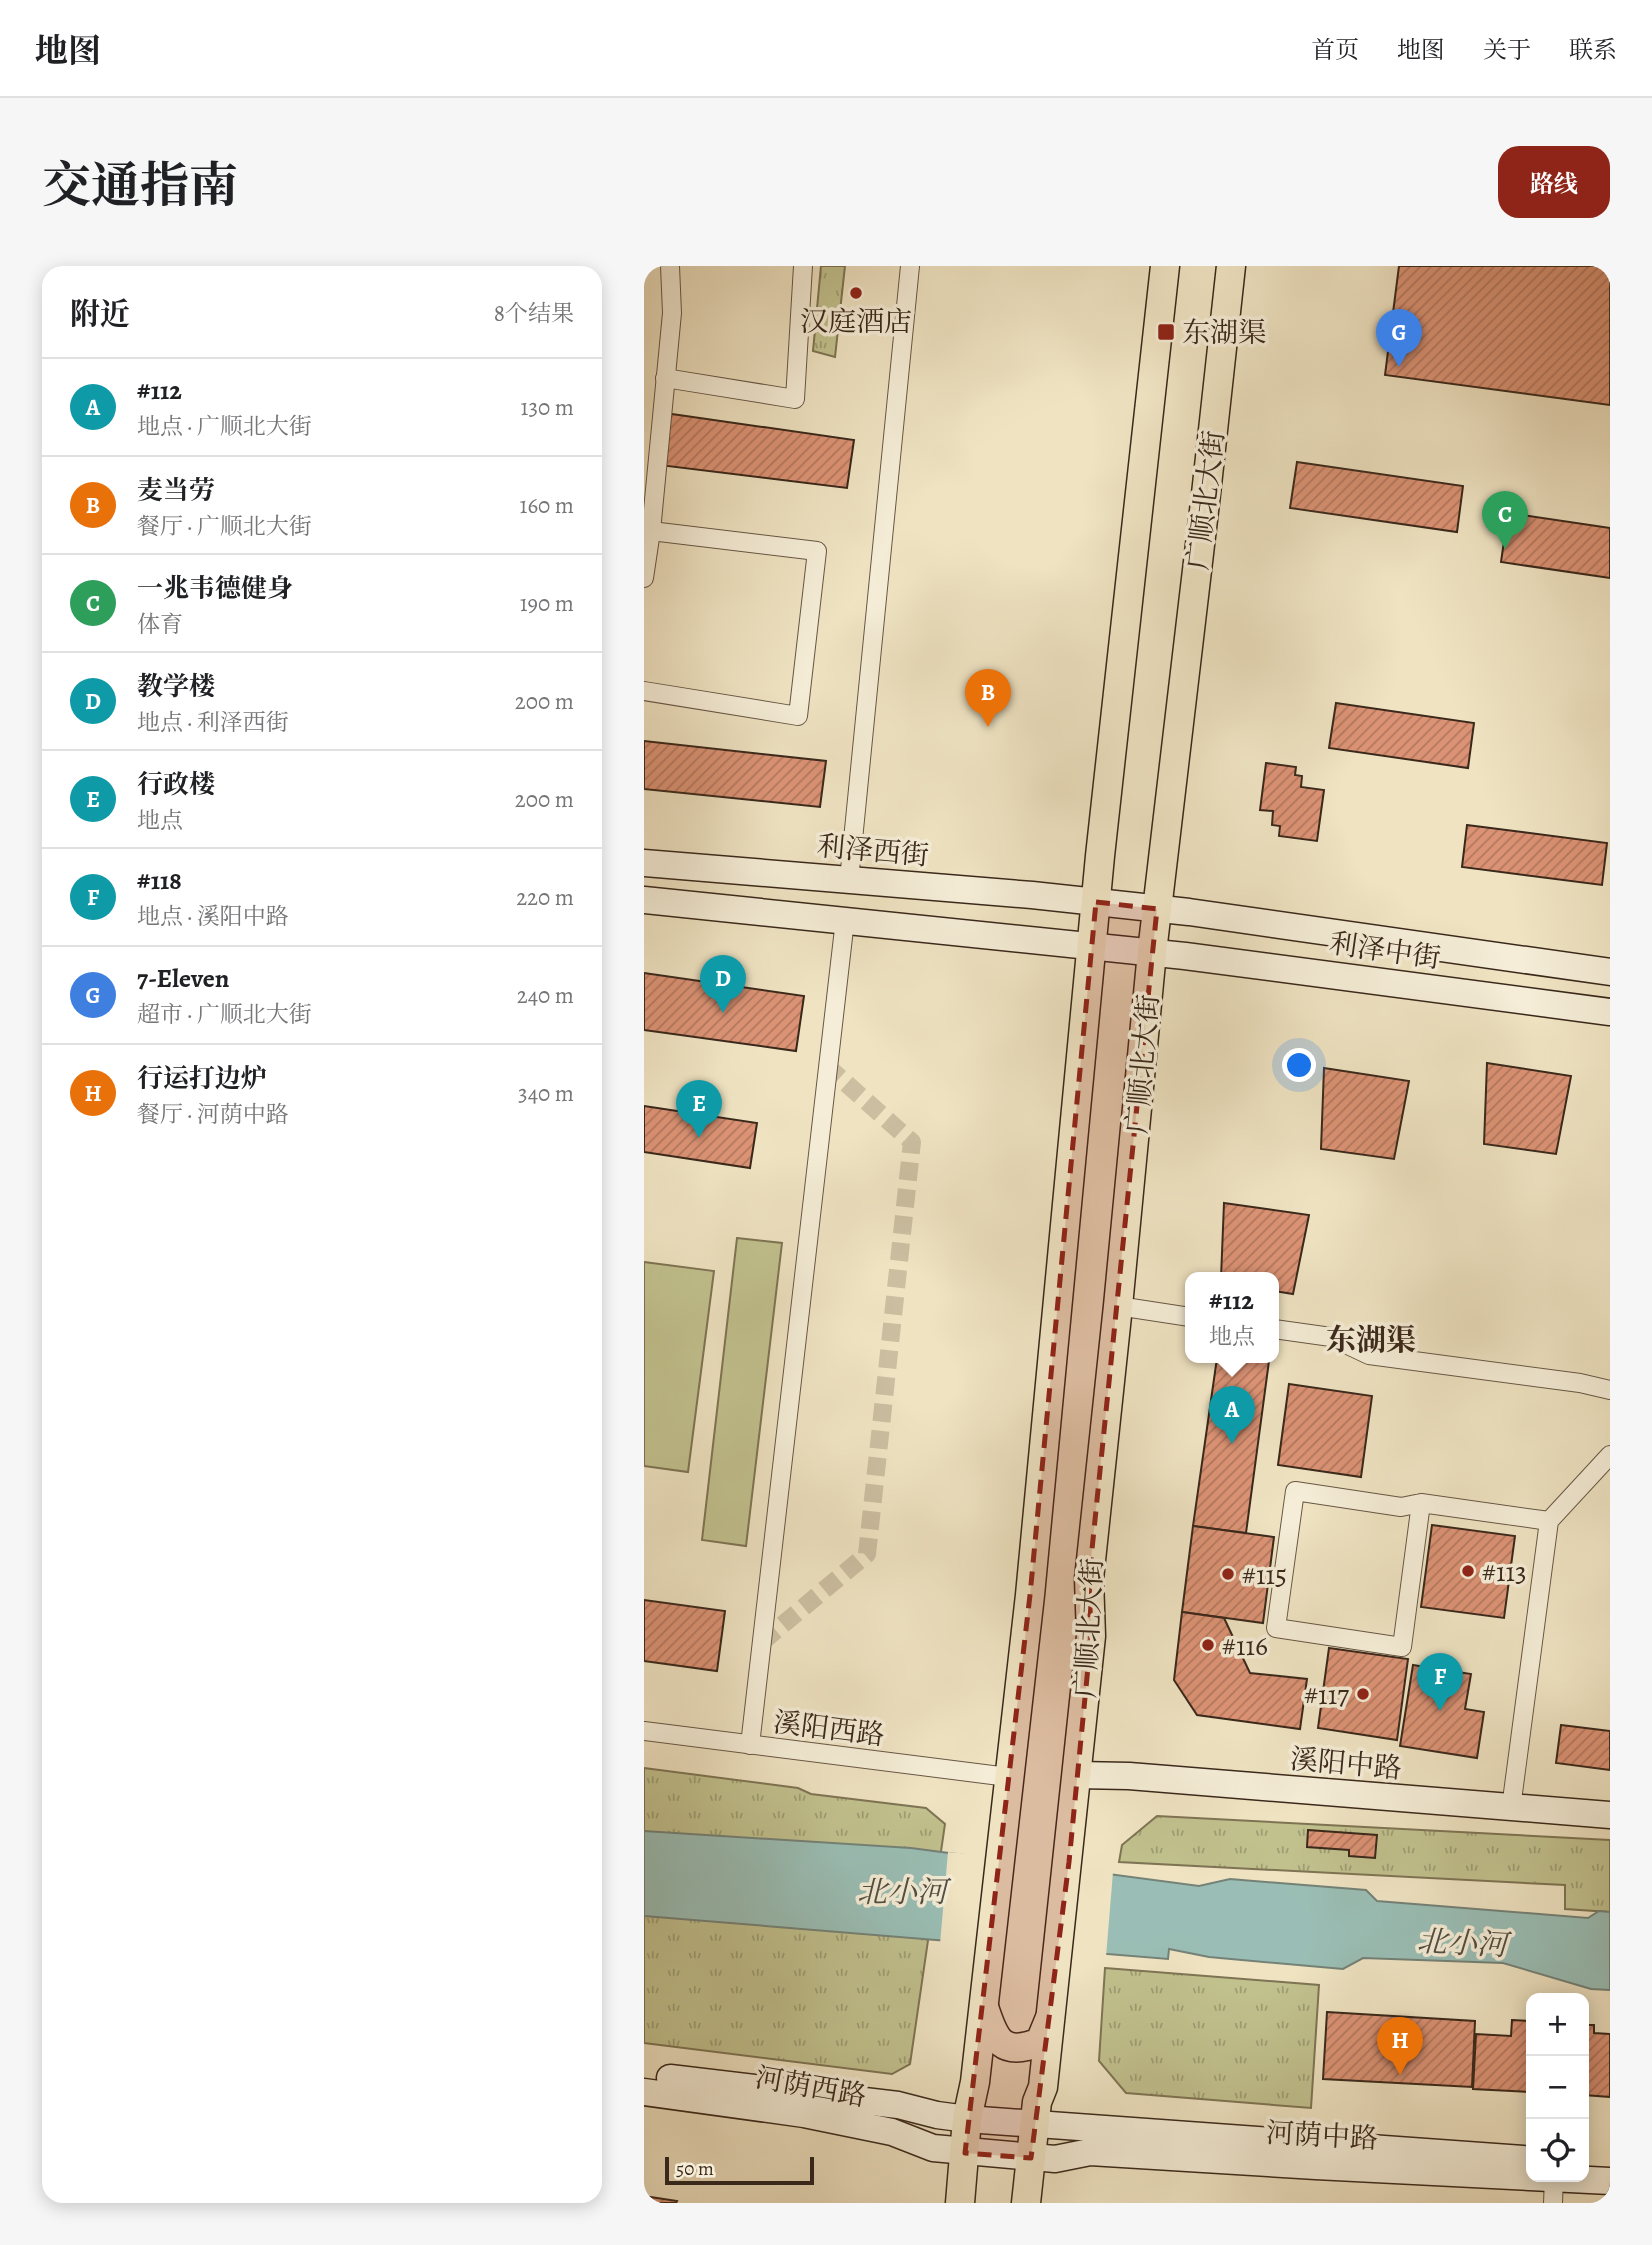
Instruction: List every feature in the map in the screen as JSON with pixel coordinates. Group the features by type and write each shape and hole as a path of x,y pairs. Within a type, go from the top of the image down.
{"main road":[{"path":"960,2203 967,2119 975,2082 1030,1595 1096,902 1165,266"},
{"name":"广顺北大街","path":"1053,2011 1091,1636 1089,1579 1152,952 1231,266"},
{"path":"983,2004 992,2031 1003,2045 1015,2050 1040,2042 1053,2011"},
{"path":"1026,2203 1037,2102 1043,2087 1053,2011"}],"street":[{"path":"644,578 672,313 670,266"},
{"path":"664,377 794,399 803,266"},
{"path":"849,880 909,266"},
{"path":"644,691 798,716 817,551 651,531"},
{"name":"利泽西街","path":"644,863 1157,909"},
{"path":"644,900 1092,945"},
{"name":"利泽中街","path":"1157,909 1256,920 1610,972"},
{"path":"750,1745 830,1069 845,920"},
{"name":"利泽中街","path":"1092,945 1610,1012"},
{"path":"1118,1306 1185,1316"},
{"path":"1279,1330 1331,1337 1368,1354 1580,1383 1610,1390"},
{"path":"1511,1808 1549,1521 1610,1455"},
{"path":"1421,1503 1402,1647 1276,1628 1294,1491 1401,1507 1421,1503 1549,1521"},
{"name":"溪阳西路","path":"644,1731 1008,1777"},
{"name":"溪阳中路","path":"1077,1775 1129,1776 1610,1815"},
{"name":"河荫西路","path":"644,2075 898,2105 967,2119"},
{"name":"河荫西路","path":"644,2092 804,2114 892,2132 933,2148 1031,2158"},
{"name":"河荫中路","path":"967,2119 1526,2160"},
{"name":"河荫中路","path":"1031,2158 1055,2159 1090,2152 1316,2166 1554,2191 1610,2181"},
{"path":"1589,2163 1610,2165"}],"highlighted area":[{"path":"1096,902 1157,909 1089,1579 1091,1636 1069,1862 1031,2158 965,2153 1030,1595"}],"green space":[{"path":"821,266 845,266 835,357 813,351"},
{"path":"737,1238 782,1243 746,1546 702,1540"},
{"path":"644,1262 714,1271 688,1472 644,1466"},
{"path":"644,1768 798,1788 811,1794 926,1808 945,1824 910,2064 892,2074 644,2043"},
{"path":"1157,1816 1610,1840 1610,1912 1565,1909 1565,1885 1119,1862 1122,1845"},
{"path":"1105,1968 1319,1985 1311,2108 1126,2093 1099,2061"}],"water":[{"name":"北小河","path":"644,1831 911,1848 1199,1886 1230,1879 1366,1890 1377,1901 1588,1918 1599,1911 1610,1912 1610,1990 1591,1989 1503,1963 1363,1958 1343,1969 1209,1957 1169,1949 1168,1959 644,1916"}],"pier":[{"path":"948,1852 1113,1872 1106,1957 940,1944"}],"building":[{"path":"1399,266 1610,266 1610,405 1385,375"},
{"path":"665,413 854,440 847,488 659,465"},
{"path":"1297,462 1463,486 1457,532 1290,508"},
{"path":"1508,513 1610,528 1610,578 1501,562"},
{"path":"1336,703 1474,723 1468,768 1329,748"},
{"path":"644,741 826,761 820,807 644,789"},
{"path":"1266,763 1296,767 1295,775 1302,776 1301,787 1324,790 1317,841 1279,836 1280,826 1272,825 1273,811 1260,810"},
{"path":"1467,825 1607,843 1602,885 1462,867"},
{"path":"644,973 804,996 796,1051 644,1030"},
{"path":"1487,1063 1571,1076 1556,1154 1484,1144"},
{"path":"1324,1068 1409,1081 1394,1159 1321,1149"},
{"path":"644,1106 757,1123 750,1168 644,1152"},
{"path":"1224,1203 1309,1215 1293,1294 1279,1292 1279,1272 1221,1272"},
{"path":"1216,1363 1269,1363 1246,1533 1193,1526"},
{"path":"1289,1384 1372,1396 1361,1477 1278,1465"},
{"name":"#113","path":"1432,1525 1515,1536 1504,1618 1421,1607"},
{"name":"#115","path":"1193,1526 1274,1537 1263,1623 1182,1612"},
{"path":"644,1600 725,1611 717,1671 644,1661"},
{"name":"#116","path":"1182,1612 1224,1618 1250,1673 1307,1679 1300,1729 1197,1715 1174,1680"},
{"name":"#117","path":"1329,1648 1408,1659 1397,1740 1318,1728"},
{"path":"1413,1665 1471,1674 1465,1709 1484,1712 1477,1758 1400,1746"},
{"path":"1561,1725 1610,1731 1610,1770 1556,1763"},
{"path":"1308,1830 1377,1835 1375,1858 1349,1856 1349,1850 1307,1847"},
{"path":"1327,2012 1475,2021 1472,2087 1323,2079"},
{"path":"1512,2020 1526,2021 1526,2092 1473,2089 1476,2034 1511,2036"},
{"path":"1589,2025 1594,2025 1594,2033 1610,2034 1610,2097 1589,2095"},
{"path":"644,2196 677,2201 644,2203"}],"tunnel":[{"path":"762,1642 867,1554 912,1142 829,1068"}],"place":[{"name":"汉庭酒店","path":"856,293"},
{"name":"东湖渠","path":"1166,332"},
{"name":"7-Eleven","path":"1399,367"},
{"name":"一兆韦德健身","path":"1505,549"},
{"name":"麦当劳","path":"988,727"},
{"name":"教学楼","path":"723,1013"},
{"name":"行政楼","path":"699,1138"},
{"name":"#112","path":"1232,1444"},
{"name":"#113","path":"1468,1571"},
{"name":"#115","path":"1228,1574"},
{"name":"#116","path":"1208,1645"},
{"name":"#117","path":"1363,1694"},
{"name":"#118","path":"1440,1711"},
{"name":"行运打边炉","path":"1400,2075"}],"district":[{"name":"东湖渠","path":"1371,1340"}]}
